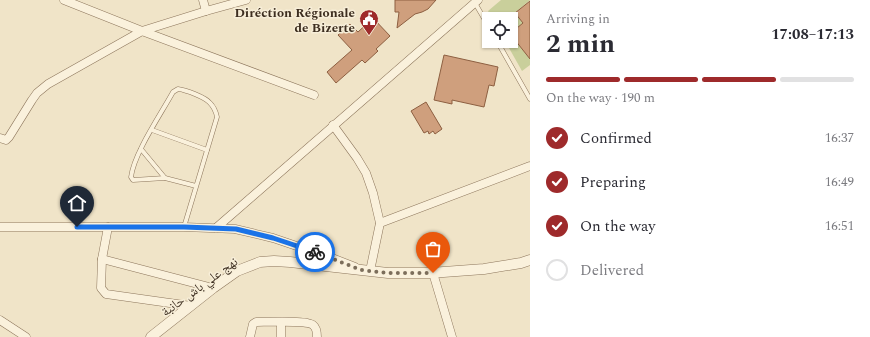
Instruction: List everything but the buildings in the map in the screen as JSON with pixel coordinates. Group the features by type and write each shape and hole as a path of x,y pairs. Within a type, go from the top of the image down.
{"street":[{"path":"64,0 142,31 314,95"},
{"path":"203,0 206,11"},
{"path":"0,138 6,140 9,137 32,100 43,88 142,31 246,0"},
{"path":"216,228 477,1"},
{"path":"0,227 184,227 236,229 273,238 366,271 380,223 373,193 366,173 333,125"},
{"path":"380,223 530,166"},
{"path":"108,227 102,259 101,288 106,294 192,306"},
{"path":"102,259 213,288"},
{"name":"نهج علي باش حانبة","path":"151,337 213,288 238,271 260,262 290,262 388,273 468,271 527,264"},
{"path":"433,273 452,337"},
{"path":"0,320 26,337"},
{"path":"250,337 252,324 256,322 310,323 316,330 317,337"},
{"path":"281,337 282,322"}],"lane":[{"path":"477,1 482,12"},
{"path":"501,48 530,99"},
{"path":"184,227 217,117 215,109 209,102 185,90 178,89 173,92 141,149 132,170 131,177 133,180 165,178 196,186"},
{"path":"152,130 207,150"},
{"path":"141,149 165,178"}],"green space":[{"path":"501,0 530,0 516,12 488,11"},
{"path":"518,17 523,23 518,27"},
{"path":"518,44 530,59 530,65 522,71 509,48 518,48"}],"way so far":[{"path":"315,252 361,270 388,273 433,273"}],"place":[{"name":"Diréction Régionale de Bizerte","path":"369,36"}],"route":[{"path":"77,227 184,227 236,229 253,232 315,252"}]}
